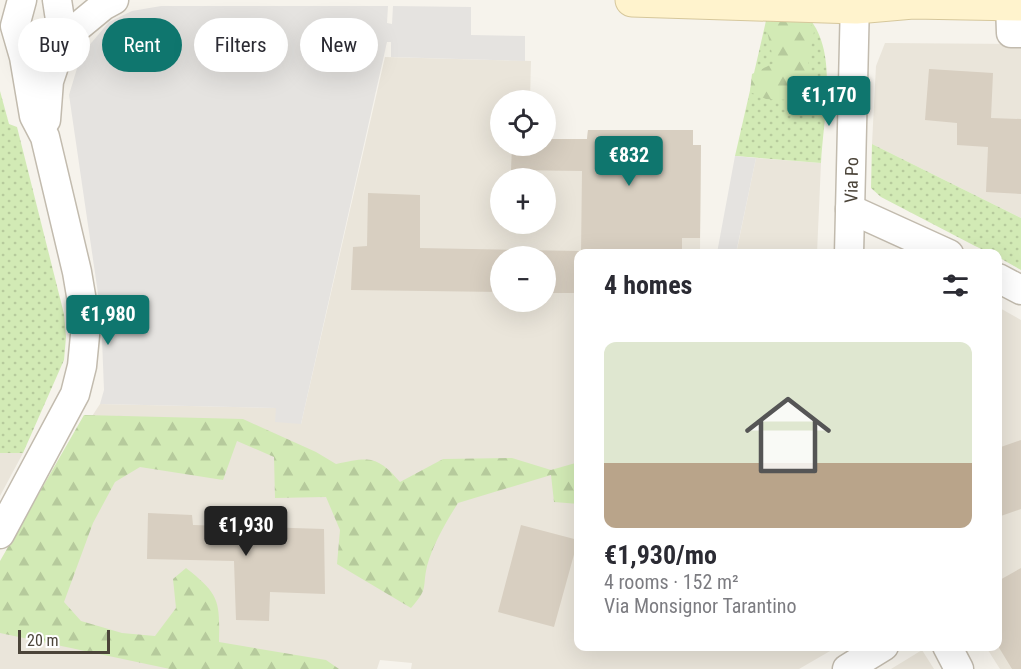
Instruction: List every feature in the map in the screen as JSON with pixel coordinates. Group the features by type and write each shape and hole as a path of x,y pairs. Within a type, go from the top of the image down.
{"main road":[{"path":"632,0 856,3 908,1 1017,14"}],"street":[{"path":"57,0 60,18"},
{"path":"88,18 114,0"},
{"name":"Via Po","path":"849,249 856,3"},
{"path":"0,534 75,394 82,366 86,326 77,272 45,137 34,116 24,57 13,13"},
{"path":"45,137 49,81 52,72"},
{"path":"850,209 938,249"},
{"path":"1002,280 1021,290"},
{"path":"847,669 876,651"},
{"path":"950,651 959,669"}],"shaded area":[{"path":"161,6 388,6 387,23 392,24 393,6 471,7 471,35 525,36 525,61 391,57 391,42 387,42 301,424 275,422 276,408 100,404 104,390 101,314 69,95 76,72 90,72 90,44 102,30 102,72 182,72 182,18 117,18 132,11"},
{"path":"885,43 1021,44 1021,218 872,144 876,66"},
{"path":"385,57 531,61 530,90 490,90 490,156 556,156 556,139 587,139 588,130 682,130 693,145 701,145 700,249 574,249 574,651 830,651 799,669 411,669 412,663 380,660 377,669 0,669 0,569 8,545 100,404 276,408 301,424"},
{"path":"735,156 756,158 737,249 718,249"},
{"path":"756,158 821,163 817,249 737,249"},
{"path":"1002,309 1021,320 1021,669 1000,669 989,651 1002,651"},
{"path":"0,453 23,453 0,496"},
{"path":"923,651 934,669 891,669"}],"green space":[{"path":"768,12 806,15 816,29 823,46 827,85 821,163 735,156"},
{"path":"782,17 809,19 814,32 806,87 793,100 766,99 750,92 752,74 774,63 766,26"},
{"path":"0,91 9,124 17,127 64,314 66,337 64,360 23,453 0,453"},
{"path":"872,144 1021,218 1021,270 1002,259 1002,249 981,249 881,197 871,188"},
{"path":"84,415 243,419 316,452 336,464 372,460 385,467 400,482 443,459 512,458 551,470 574,463 574,504 554,502 551,475 458,503 436,541 427,566 423,592 411,608 337,564 340,530 326,497 275,498 274,457 237,441 223,480 140,467 115,482 93,523 64,602 81,621 122,633 155,636 176,608 173,579 186,568 205,585 215,599 219,616 219,642 326,660 339,669 170,669 0,633 0,561"}],"building":[{"path":"929,69 993,73 991,118 1021,119 1021,194 986,192 988,147 957,145 957,123 925,120"},
{"path":"588,130 693,130 693,145 701,145 700,238 682,238 682,249 581,249 582,171 556,171 556,168 511,168 512,156 556,156 556,139 587,139"},
{"path":"368,193 420,195 420,248 490,249 490,292 351,290 353,247 367,246"},
{"path":"556,251 574,251 574,293 556,293"},
{"path":"1021,440 1021,509 1002,516 1002,447"},
{"path":"148,513 192,515 193,525 324,529 325,594 270,592 269,621 236,620 234,561 147,559"},
{"path":"521,525 574,539 574,554 554,627 498,612"},
{"path":"1021,568 1021,669 1012,669 1001,651 1002,579"}]}
